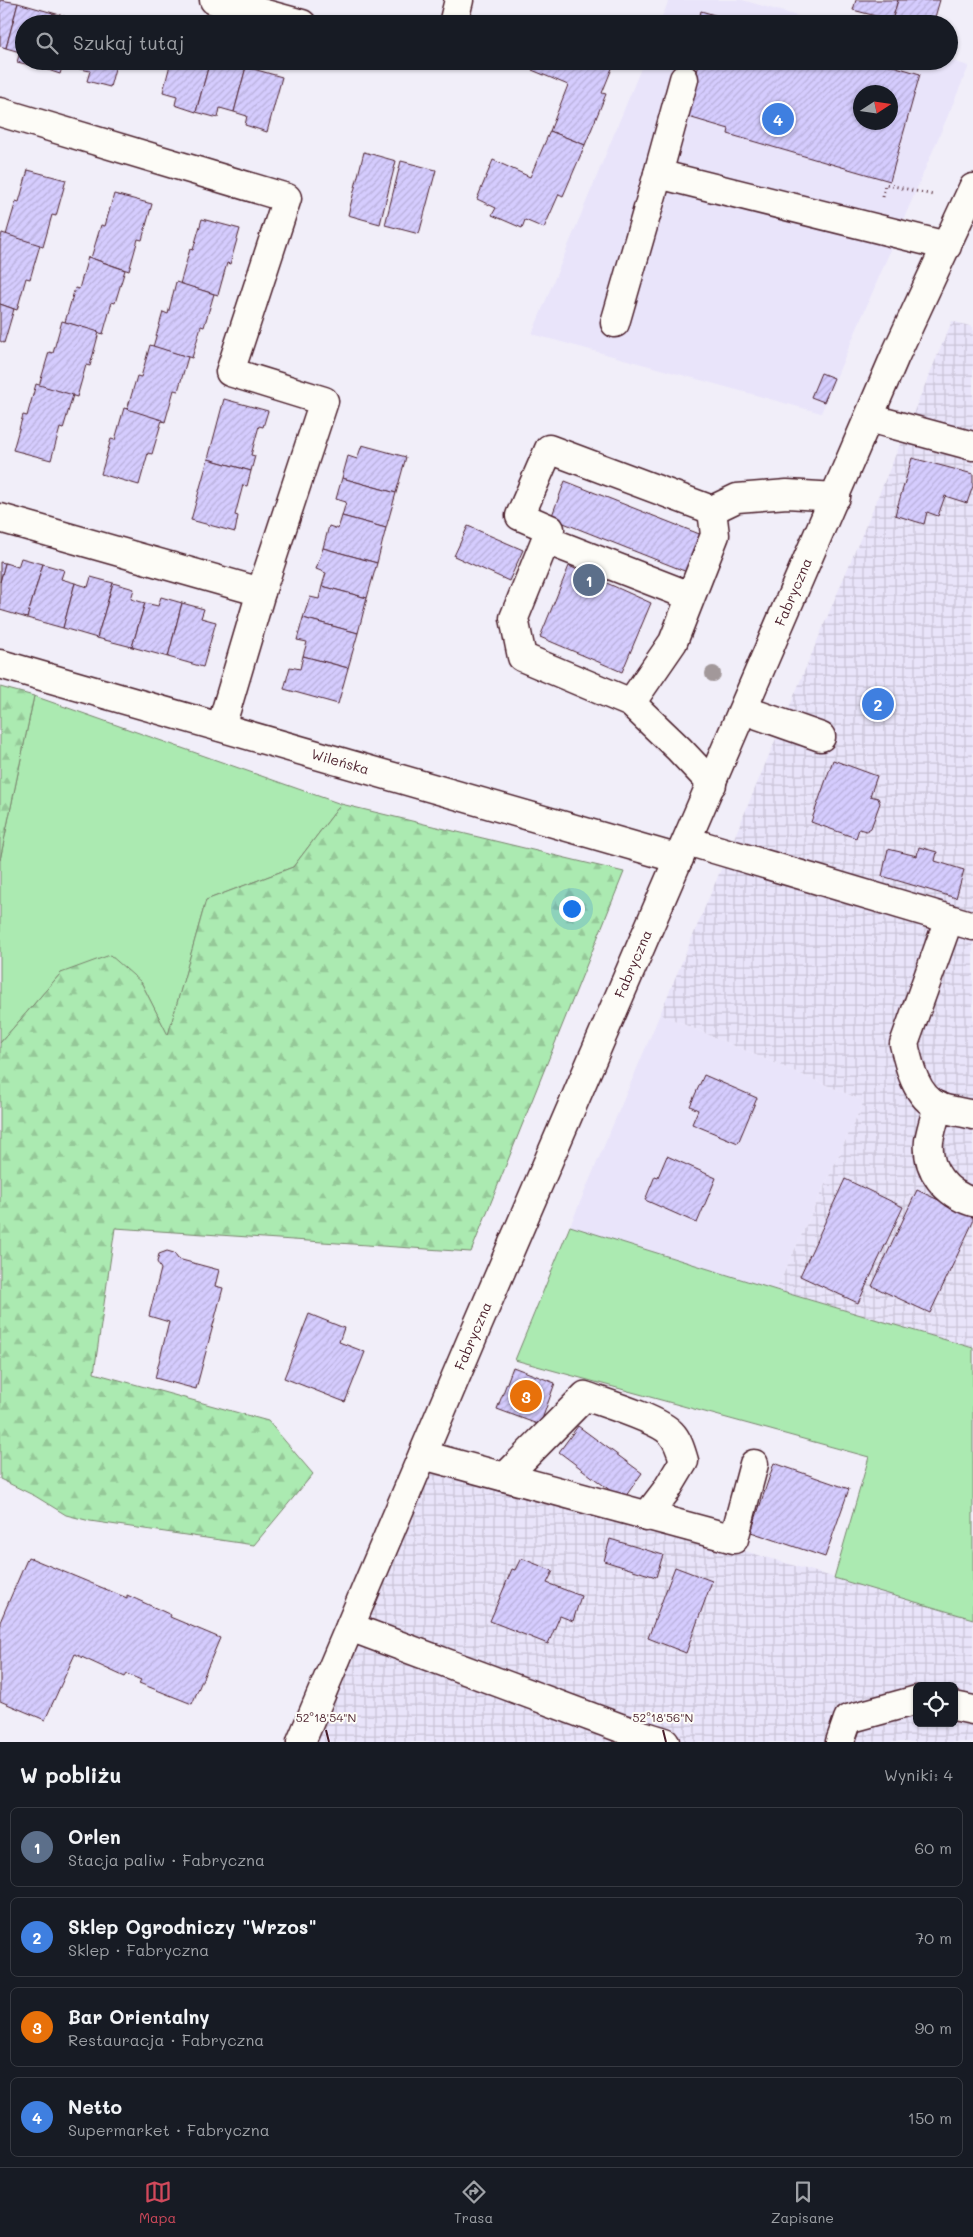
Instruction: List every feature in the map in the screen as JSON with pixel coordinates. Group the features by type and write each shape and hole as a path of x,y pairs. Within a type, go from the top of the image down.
{"street":[{"path":"214,0 269,15"},
{"path":"455,15 459,0"},
{"path":"615,323 684,79"},
{"path":"0,112 287,198 230,372 324,401 261,592 221,727"},
{"path":"658,174 947,246"},
{"name":"Fabryczna","path":"301,1742 869,418 973,188"},
{"path":"869,418 973,446"},
{"path":"712,784 631,703 522,656 514,618 550,529 520,516 549,449 712,510 737,498 787,494 836,497"},
{"path":"631,703 673,642 715,535 712,510"},
{"path":"0,518 261,592"},
{"path":"546,540 690,596"},
{"name":"Wileńska","path":"0,664 221,727 961,922"},
{"path":"744,710 821,736"},
{"path":"961,922 904,1044 908,1063 924,1096 938,1106 973,1115"},
{"path":"938,1106 929,1140 929,1158 936,1176 948,1190 973,1202"},
{"path":"505,1477 585,1396 650,1420 670,1432 680,1446 684,1461 666,1491 646,1517"},
{"path":"423,1455 646,1517 734,1539 754,1464"},
{"path":"350,1627 626,1730 665,1742"},
{"path":"840,1742 848,1719 913,1701"},
{"path":"958,1707 973,1710"}],"shaded area":[{"path":"669,0 742,0 794,15 663,15"},
{"path":"958,63 969,66 821,413 532,334 640,70 958,70"},
{"path":"952,321 973,327 973,1348 776,1290 864,1101 660,1014"},
{"path":"660,1014 864,1101 776,1290 570,1226"},
{"path":"423,1455 973,1619 973,1742 301,1742"}],"green space":[{"path":"0,687 34,696 0,860"},
{"path":"34,696 341,804 293,867 206,900 168,1036 141,982 61,973 0,1043 0,860"},
{"path":"341,804 624,872 471,1252 115,1228 94,1373 268,1421 313,1474 254,1545 90,1521 66,1515 35,1496 0,1479 0,1043 61,973 110,955 141,982 168,1035 206,900 293,867"},
{"path":"570,1226 776,1290 973,1348 973,1619 834,1578 869,1457 515,1360"}],"building":[{"path":"0,0 18,3 6,48 0,46"},
{"path":"856,0 898,0 894,15 872,15 853,10"},
{"path":"898,0 940,0 936,15 894,15"},
{"path":"18,3 53,13 53,15 15,15 15,51 6,48"},
{"path":"701,11 715,15 700,15"},
{"path":"48,70 61,70 60,74"},
{"path":"85,70 115,70 110,87 87,81 90,71"},
{"path":"169,70 208,70 196,112 175,105 177,96 163,92"},
{"path":"208,70 245,70 234,112 220,108 218,118 196,112"},
{"path":"245,70 257,70 282,77 267,132 245,125 247,116 234,112"},
{"path":"532,70 611,70 602,93 606,94 585,145 550,131 568,85"},
{"path":"698,70 906,70 920,74 890,181 728,134 729,129 685,116"},
{"path":"550,131 585,145 563,196 559,194 544,228 525,220 522,228 492,215 496,208 477,199 493,160 530,177"},
{"path":"364,152 396,161 380,224 348,215"},
{"path":"401,161 436,170 419,234 385,225"},
{"path":"28,170 66,180 56,216 52,215 43,247 6,235 16,201 19,202"},
{"path":"114,194 152,204 142,240 138,239 129,271 91,258 101,225 105,226"},
{"path":"202,219 240,229 230,264 227,263 218,295 180,284 190,249 193,250"},
{"path":"2,233 40,245 30,279 26,278 17,310 0,304 0,242"},
{"path":"88,257 125,270 115,303 112,302 103,334 65,322 75,288 79,289"},
{"path":"176,282 214,294 204,327 201,326 192,358 153,347 163,312 168,314"},
{"path":"0,304 14,309 4,343 0,341"},
{"path":"62,321 99,332 90,366 86,365 77,397 39,386 49,352 53,353"},
{"path":"150,345 188,357 178,391 174,390 165,422 127,410 137,376 141,377"},
{"path":"821,373 834,378 824,402 811,397"},
{"path":"36,384 73,395 63,429 60,428 51,460 13,450 23,415 27,416"},
{"path":"224,399 268,411 263,427 259,426 251,455 255,456 251,471 208,459"},
{"path":"124,408 162,420 152,454 148,453 139,485 101,474 111,439 115,440"},
{"path":"362,445 406,457 396,493 342,478 348,456 357,459"},
{"path":"912,458 973,474 973,486 967,503 945,496 938,516 927,512 924,524 895,515"},
{"path":"208,459 251,471 247,486 243,485 235,515 238,516 235,532 191,520"},
{"path":"342,478 396,493 386,528 342,516 346,502 336,499"},
{"path":"565,481 707,537 692,574 551,518"},
{"path":"342,516 386,528 377,563 323,548 329,526 338,529"},
{"path":"468,526 523,550 509,581 454,556"},
{"path":"323,548 377,563 367,598 322,586 326,573 316,569"},
{"path":"21,558 43,564 27,618 0,610 0,582 5,563 18,567"},
{"path":"0,562 5,563 0,582"},
{"path":"43,564 64,570 61,579 75,583 63,628 27,618"},
{"path":"569,566 651,603 622,672 540,637"},
{"path":"91,577 113,583 97,638 63,628 75,583 88,587"},
{"path":"113,583 134,589 131,599 145,603 132,647 97,638"},
{"path":"322,586 367,598 358,633 303,618 310,597 319,599"},
{"path":"161,597 182,603 168,657 132,647 145,603 158,606"},
{"path":"182,603 204,609 201,618 216,622 203,667 168,657"},
{"path":"303,618 358,633 348,668 303,656 307,642 297,640"},
{"path":"303,656 348,668 338,704 284,689 290,667 300,669"},
{"path":"833,760 877,776 870,796 878,798 880,803 871,828 866,831 859,829 856,838 811,822"},
{"path":"919,847 937,852 935,861 964,870 956,898 882,876 888,849 917,856"},
{"path":"704,1075 757,1098 738,1143 692,1124 698,1110 690,1106"},
{"path":"667,1156 716,1178 697,1223 645,1200 655,1176 658,1177"},
{"path":"845,1179 903,1207 858,1303 800,1276"},
{"path":"917,1190 973,1216 973,1222 930,1313 872,1286"},
{"path":"167,1251 174,1253 178,1259 219,1270 215,1286 223,1288 196,1389 155,1378 169,1322 149,1316 161,1269 157,1262 159,1254"},
{"path":"309,1314 344,1328 339,1342 365,1352 345,1402 284,1378"},
{"path":"513,1367 555,1383 540,1425 497,1409"},
{"path":"578,1426 642,1473 623,1500 559,1452"},
{"path":"774,1463 849,1489 825,1557 751,1532"},
{"path":"610,1539 663,1555 656,1577 604,1561"},
{"path":"28,1557 127,1598 127,1595 171,1615 170,1617 220,1638 192,1704 139,1683 141,1680 127,1674 125,1677 75,1654 45,1720 0,1701 0,1622"},
{"path":"521,1558 553,1571 547,1583 581,1596 573,1621 560,1616 548,1644 490,1621 512,1569 515,1570"},
{"path":"675,1567 712,1581 686,1653 648,1638"}],"place":[{"name":"Netto","path":"778,119"},
{"name":"Orlen","path":"589,580"},
{"name":"Sklep Ogrodniczy \"Wrzos\"","path":"878,704"},
{"name":"Bar Orientalny","path":"526,1396"}]}
